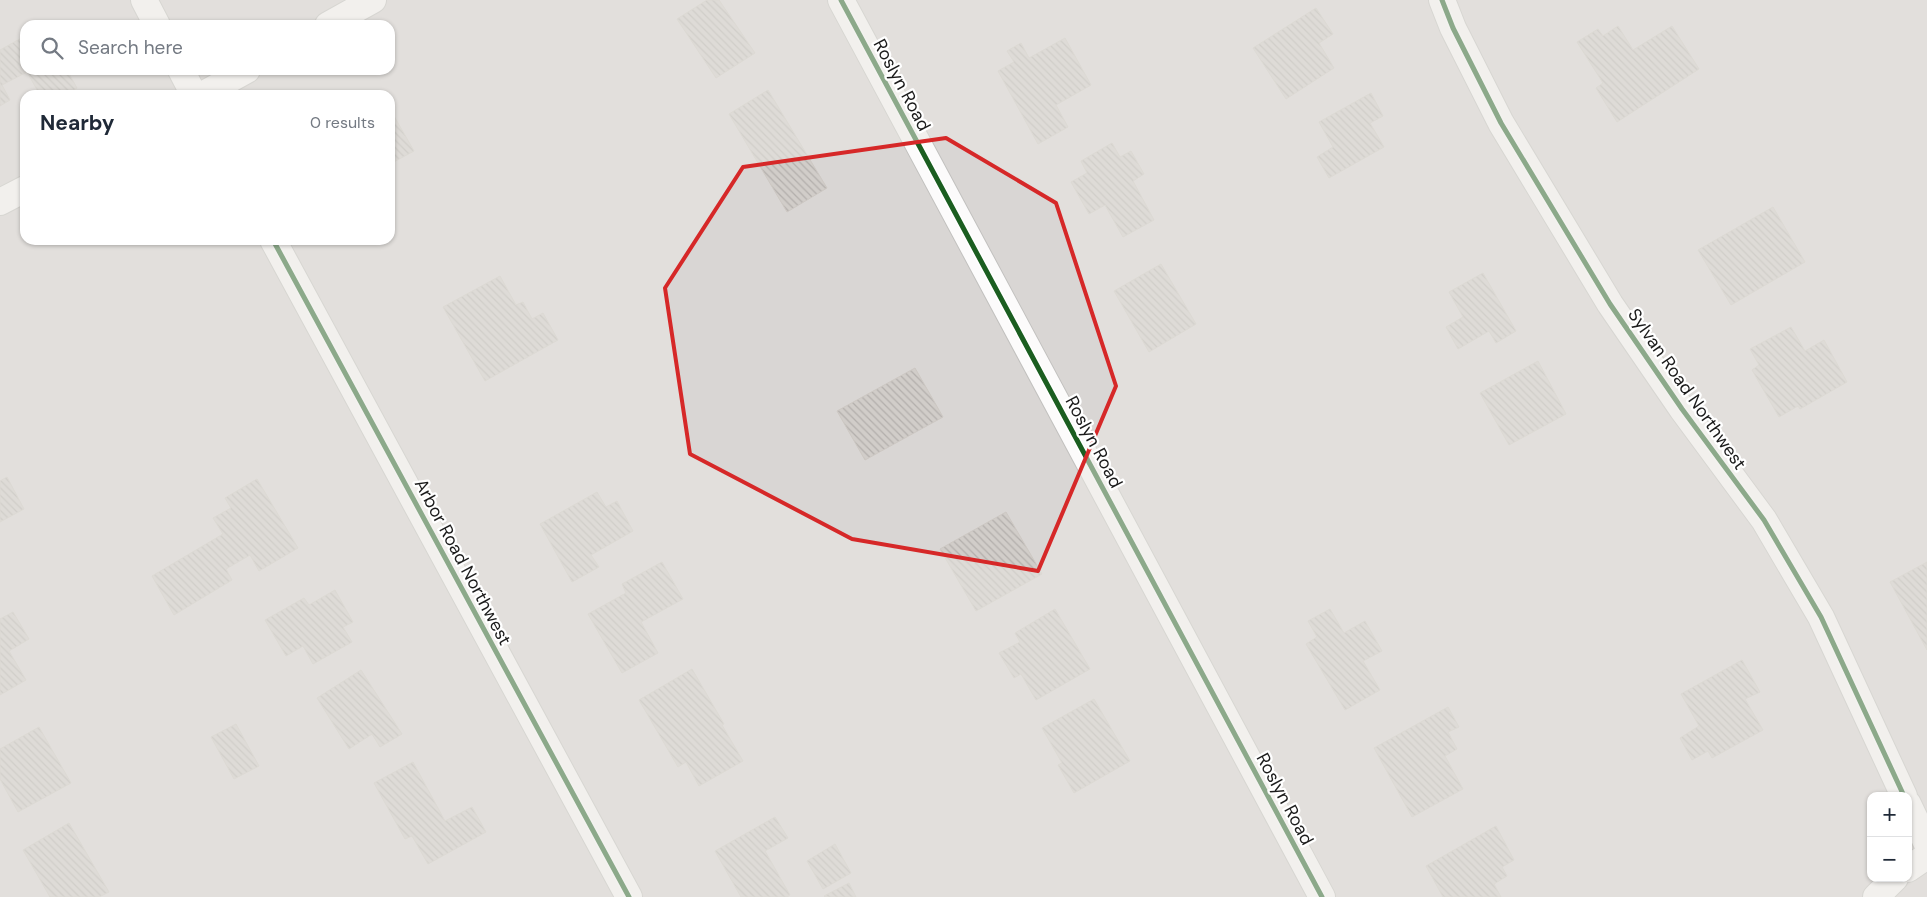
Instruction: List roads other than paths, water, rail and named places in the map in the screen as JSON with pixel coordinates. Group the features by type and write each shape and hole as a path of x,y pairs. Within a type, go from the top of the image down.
{"street":[{"path":"144,0 154,20"},
{"path":"337,20 373,0"},
{"name":"Roslyn Road","path":"841,0 1322,897"},
{"name":"Sylvan Road Northwest","path":"1442,0 1453,28 1501,123 1610,304 1682,409 1764,520 1821,617 1902,792"},
{"path":"184,75 191,90"},
{"path":"211,90 238,75"},
{"path":"0,202 20,192"},
{"name":"Arbor Road Northwest","path":"276,245 629,897"},
{"path":"1912,812 1927,844"},
{"path":"1912,866 1927,856"},
{"path":"1876,897 1891,882"}]}
